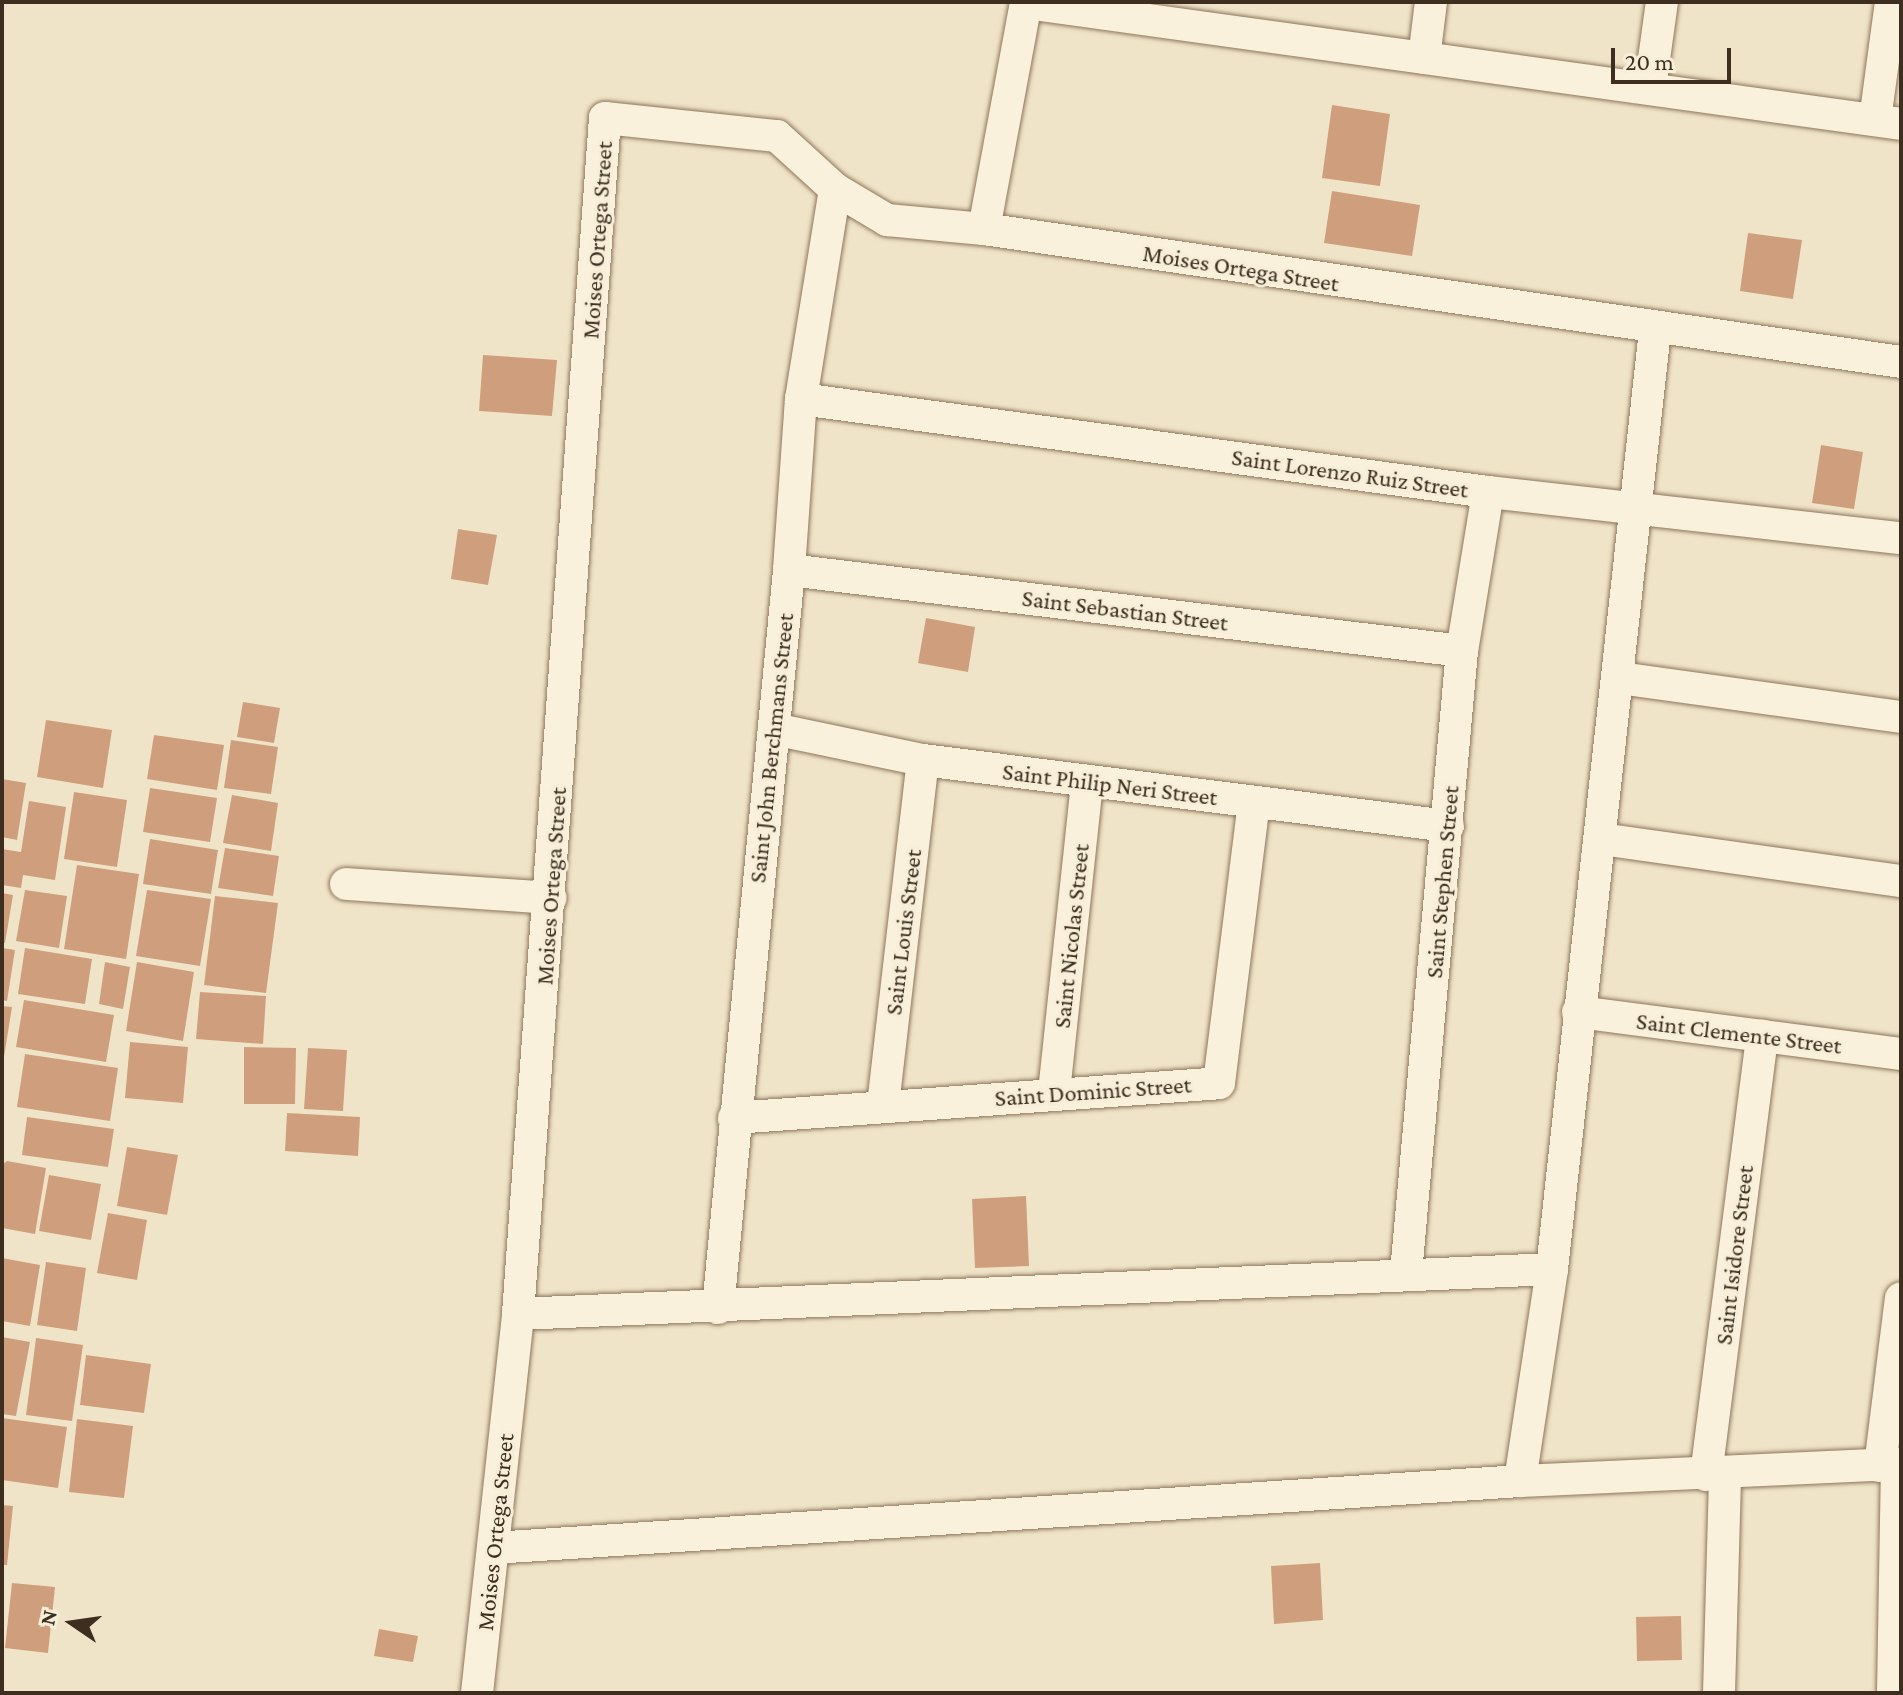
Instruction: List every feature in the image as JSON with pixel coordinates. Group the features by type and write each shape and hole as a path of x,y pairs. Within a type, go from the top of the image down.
{"street":[{"path":"1424,58 1431,2"},
{"path":"1650,88 1662,2"},
{"path":"984,229 1026,3 1888,122 1891,2"},
{"name":"Moises Ortega Street","path":"477,1693 518,1314 551,898 605,118 777,136 835,189 887,220 984,229 1655,330 1901,362"},
{"name":"Saint John Berchmans Street","path":"718,1308 789,570 801,399 835,189"},
{"path":"1520,1481 1552,1269 1578,1012 1620,678 1655,330"},
{"name":"Saint Lorenzo Ruiz Street","path":"801,399 1488,492 1901,538"},
{"name":"Saint Stephen Street","path":"1406,1273 1462,651 1488,492"},
{"name":"Saint Sebastian Street","path":"789,570 1462,651"},
{"path":"1620,678 1901,717"},
{"name":"Saint Philip Neri Street","path":"774,729 923,760 1448,826"},
{"name":"Saint Louis Street","path":"883,1105 923,760"},
{"name":"Saint Nicolas Street","path":"1054,1092 1087,781"},
{"name":"Saint Dominic Street","path":"734,1118 1054,1092 1219,1083 1254,803"},
{"path":"1601,839 1901,881"},
{"path":"346,884 551,898"},
{"name":"Saint Clemente Street","path":"1578,1012 1901,1054"},
{"name":"Saint Isidore Street","path":"1719,1693 1715,1474 1762,1036"},
{"path":"518,1314 718,1308 1406,1273 1552,1269"},
{"path":"1893,1693 1893,1465 1901,1298"},
{"path":"493,1548 1520,1481 1893,1465"}],"building":[{"path":"1332,105 1390,114 1380,186 1322,178"},
{"path":"1332,191 1420,205 1412,256 1324,243"},
{"path":"1748,233 1802,240 1793,299 1740,291"},
{"path":"483,355 557,360 552,416 479,411"},
{"path":"1821,445 1863,452 1854,509 1812,503"},
{"path":"458,529 497,535 488,585 451,579"},
{"path":"926,618 975,627 968,672 918,663"},
{"path":"243,702 280,708 274,743 237,737"},
{"path":"46,720 112,730 103,788 37,777"},
{"path":"154,735 224,745 217,790 147,779"},
{"path":"231,740 278,747 271,794 224,788"},
{"path":"2,779 26,783 17,840 2,837"},
{"path":"150,788 217,798 210,842 143,832"},
{"path":"74,792 127,800 117,867 64,859"},
{"path":"232,795 278,803 271,851 223,843"},
{"path":"29,801 66,807 55,880 23,875 21,888 2,885 2,849 21,852"},
{"path":"150,839 218,850 211,894 143,884"},
{"path":"225,848 279,856 273,896 218,888"},
{"path":"77,865 139,874 126,959 64,949"},
{"path":"25,890 67,896 59,948 16,941"},
{"path":"147,890 211,899 200,966 136,956"},
{"path":"2,893 13,895 5,943 2,942"},
{"path":"215,896 278,903 266,993 204,985"},
{"path":"2,948 15,950 7,1001 2,1000"},
{"path":"25,948 92,959 85,1004 18,994"},
{"path":"105,962 130,967 123,1009 99,1004"},
{"path":"137,962 194,972 183,1041 126,1031"},
{"path":"200,992 266,996 263,1044 196,1039"},
{"path":"24,1000 114,1015 106,1062 16,1047"},
{"path":"2,1006 12,1007 4,1057 2,1057"},
{"path":"130,1042 188,1047 183,1103 125,1098"},
{"path":"244,1047 296,1048 295,1104 244,1104"},
{"path":"308,1048 347,1050 343,1111 304,1109"},
{"path":"25,1054 118,1068 110,1121 17,1107"},
{"path":"287,1113 360,1117 358,1156 285,1151"},
{"path":"27,1117 114,1129 108,1167 22,1155"},
{"path":"127,1147 178,1155 167,1215 117,1206"},
{"path":"7,1161 46,1168 35,1234 2,1228 2,1165"},
{"path":"49,1175 101,1184 91,1240 39,1231"},
{"path":"1026,1196 1029,1266 975,1268 972,1199"},
{"path":"108,1213 147,1220 137,1280 97,1273"},
{"path":"2,1258 40,1265 30,1326 2,1321"},
{"path":"46,1262 86,1268 77,1331 37,1325"},
{"path":"2,1337 30,1342 16,1416 2,1414"},
{"path":"36,1338 83,1345 72,1421 26,1415"},
{"path":"86,1355 151,1364 144,1413 80,1405"},
{"path":"2,1418 67,1427 58,1488 2,1480"},
{"path":"77,1419 133,1426 124,1498 69,1492"},
{"path":"2,1505 13,1506 7,1565 2,1565"},
{"path":"1320,1563 1323,1620 1274,1624 1271,1566"},
{"path":"12,1583 55,1587 48,1653 5,1648"},
{"path":"1681,1616 1682,1660 1637,1661 1636,1617"},
{"path":"379,1629 418,1636 413,1662 374,1656"}]}
